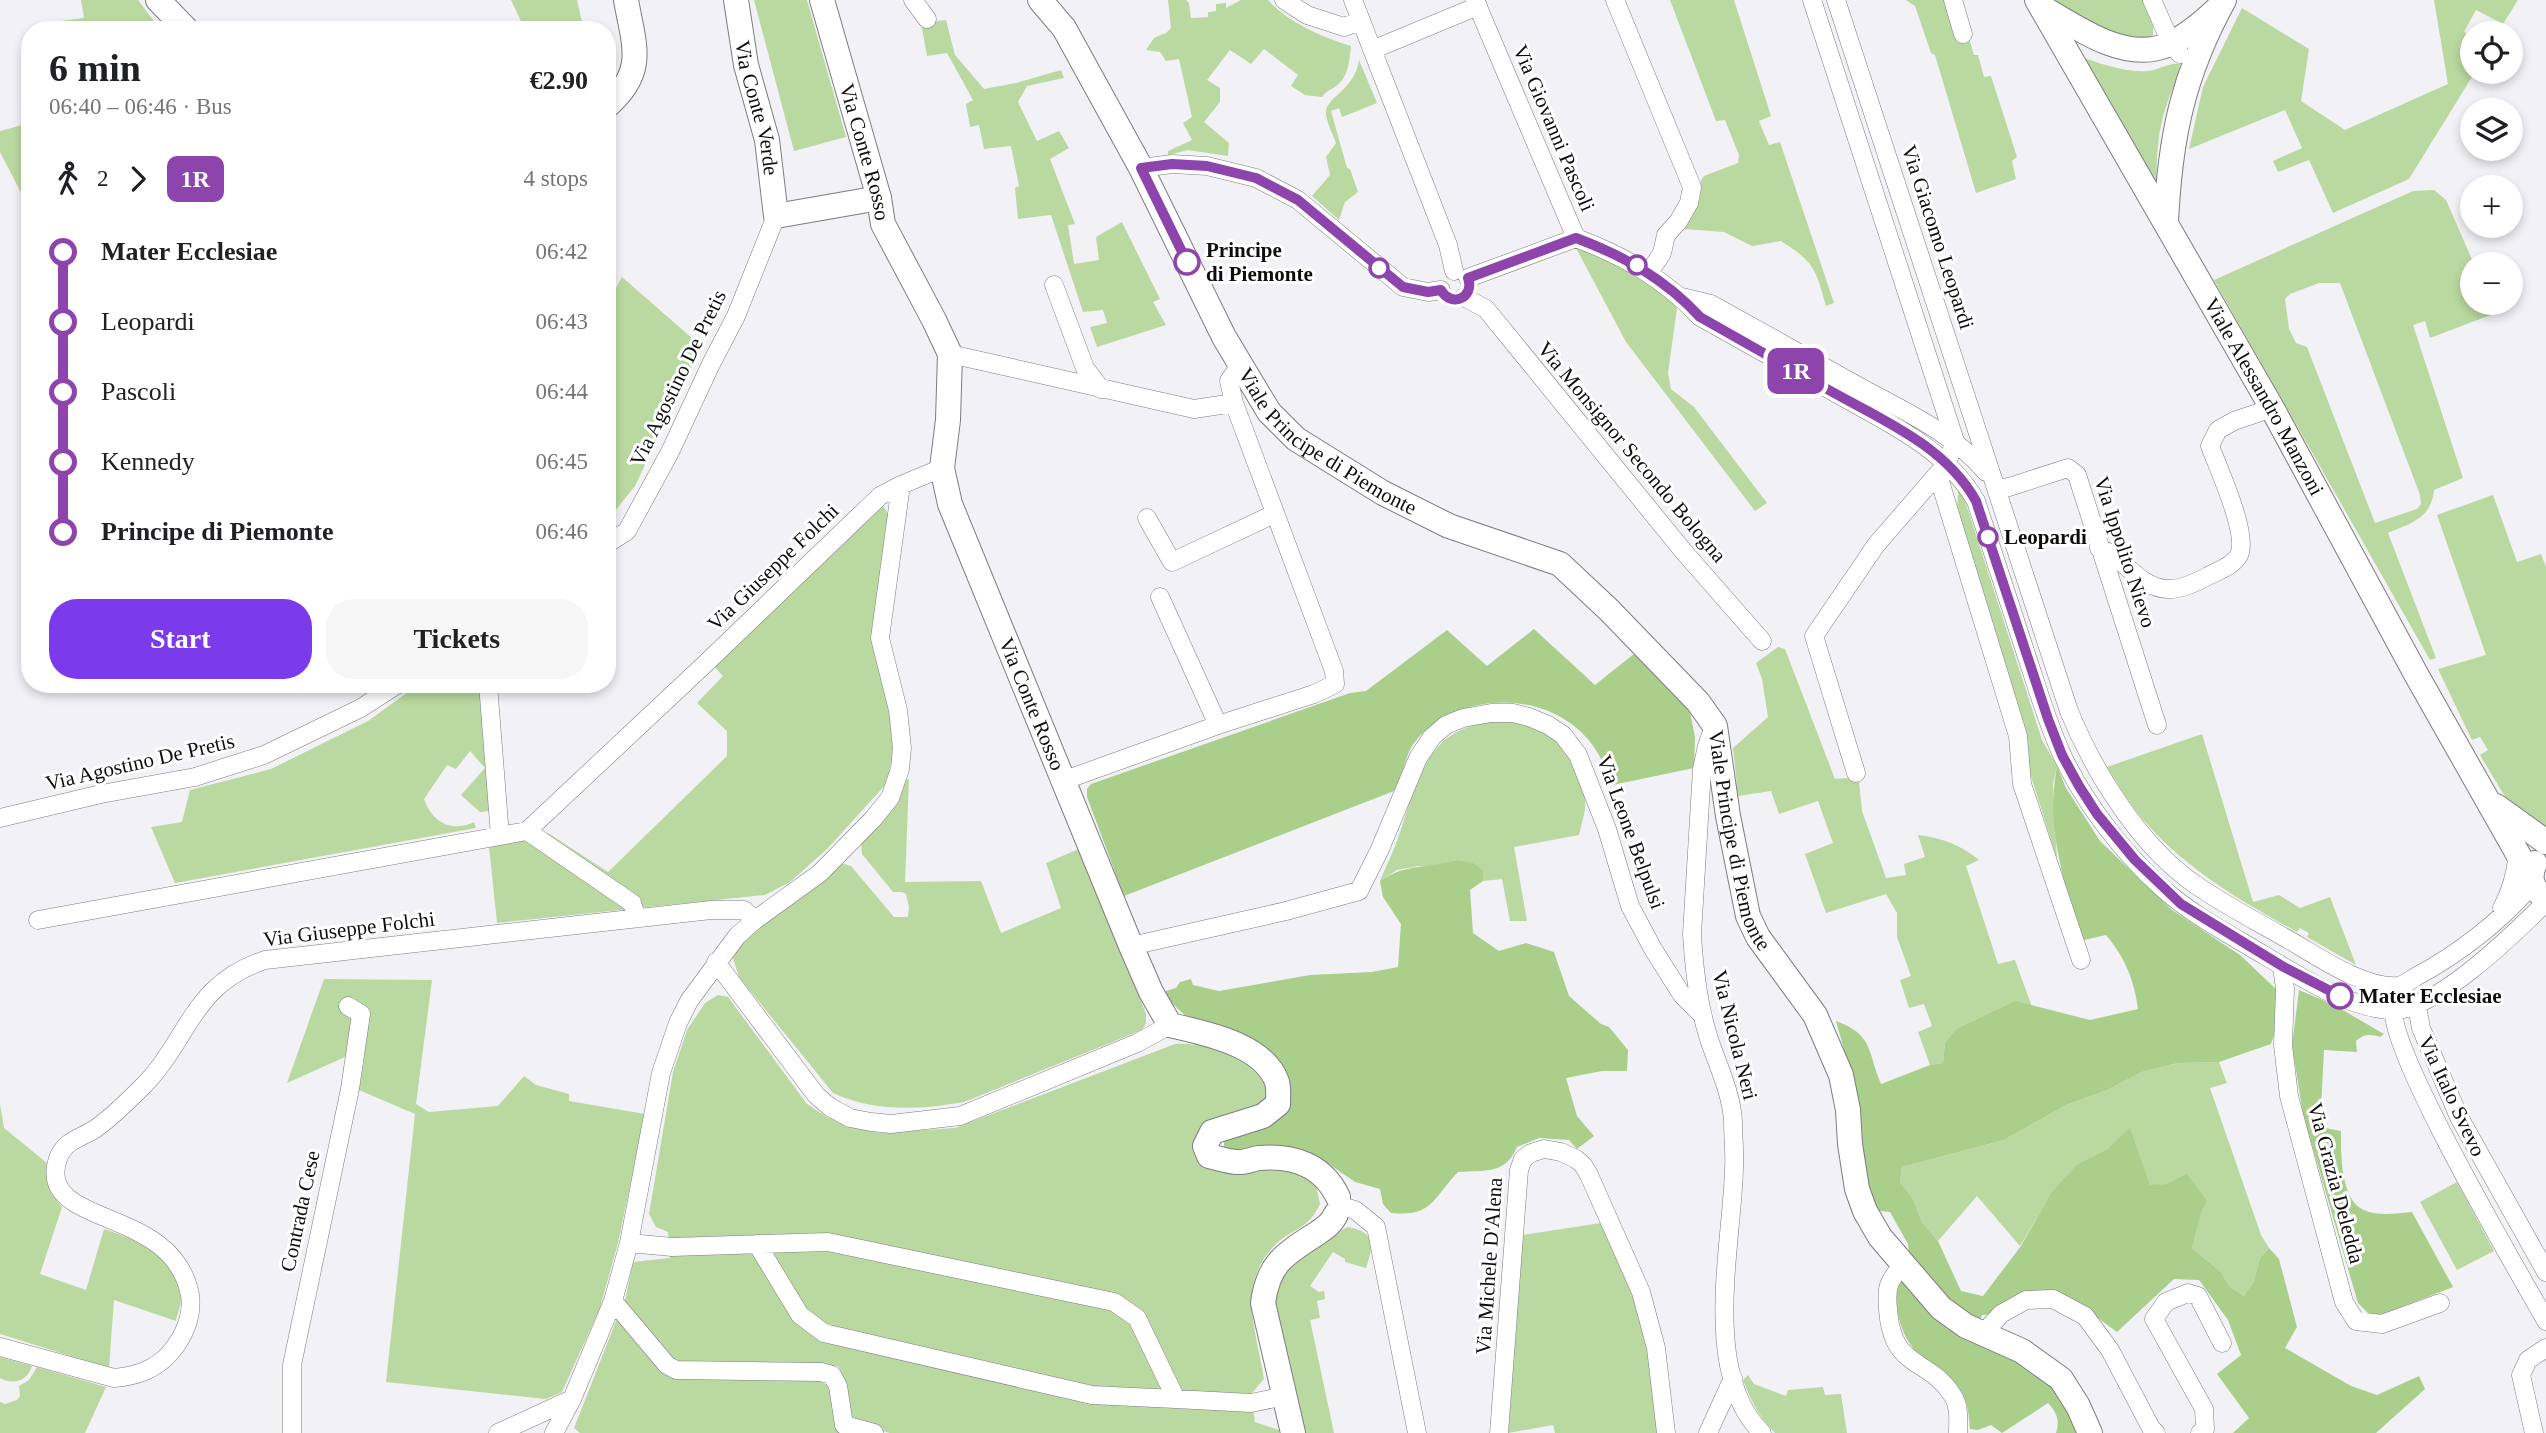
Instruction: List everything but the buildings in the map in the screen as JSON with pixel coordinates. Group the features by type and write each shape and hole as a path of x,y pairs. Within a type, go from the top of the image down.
{"street":[{"path":"158,0 178,21"},
{"path":"616,99 624,92 632,77 635,52 626,0"},
{"name":"Via Conte Verde","path":"736,0 746,65 767,140 776,216"},
{"name":"Via Conte Rosso","path":"822,0 879,198 883,224 950,354 948,420 942,468 950,504 1065,779 1131,946 1151,992 1170,1025"},
{"path":"913,0 927,19"},
{"name":"Viale Principe di Piemonte","path":"1040,0 1064,28 1141,168 1224,337 1269,412 1296,439 1383,493 1449,526 1560,564 1609,610 1688,692 1715,726 1728,816 1748,916 1758,937 1815,1015 1840,1075 1848,1110 1857,1189 1865,1211 1902,1266 1941,1308 1966,1326 2022,1352 2061,1380 2078,1406 2090,1433"},
{"path":"1284,0 1307,15 1344,27 1360,21"},
{"path":"1353,0 1448,245 1470,288 1464,297 1451,299 1441,290"},
{"path":"1615,0 1692,187 1689,203 1678,222 1666,235 1661,253 1649,273"},
{"path":"1953,0 1963,34"},
{"path":"2152,0 2176,48"},
{"path":"2056,34 2106,58 2124,63 2144,65 2162,62 2223,2"},
{"path":"2166,222 2171,150 2180,102 2223,2"},
{"path":"1372,50 1476,3"},
{"name":"Via Giovanni Pascoli","path":"1476,3 1576,238 1615,253 1649,273 1682,297 1700,317 1909,435 1943,469"},
{"path":"2039,3 2115,45 2135,49 2176,48 2207,38"},
{"name":"Viale Alessandro Manzoni","path":"2039,3 2272,408 2484,797 2539,890"},
{"path":"1815,9 1838,5"},
{"name":"Via Giacomo Leopardi","path":"1838,5 2069,711 2084,746 2132,821 2193,883 2333,965 2378,983 2399,986"},
{"name":"Via Giacomo Leopardi","path":"1815,9 1955,441 1987,472 1996,489"},
{"path":"1844,97 1865,89"},
{"path":"1141,168 1172,164 1207,166 1256,178 1298,200 1403,287 1428,292 1441,290"},
{"path":"776,216 879,198"},
{"path":"1881,211 1903,204"},
{"name":"Via Agostino De Pretis","path":"616,538 627,531 670,452 736,316 776,216"},
{"path":"1441,290 1443,278 1461,275 1576,238"},
{"path":"1054,285 1085,368 1101,389"},
{"name":"Via Monsignor Secondo Bologna","path":"1464,297 1486,309 1684,552 1762,641"},
{"name":"Via Giovanni Pascoli","path":"1682,297 1711,304 1955,441"},
{"path":"950,354 1194,409 1234,403"},
{"path":"1065,779 1314,694 1335,684 1334,671 1234,403 1229,381 1240,365"},
{"path":"2099,548 2112,553 2140,580 2167,589 2197,582 2229,565 2239,554 2241,538 2210,446 2218,430 2234,421 2272,408"},
{"path":"1856,773 1814,636 1876,545 1943,469 1955,441"},
{"name":"Via Giuseppe Folchi","path":"527,831 880,496 942,468"},
{"name":"Via Ippolito Nievo","path":"1996,489 2068,468 2077,475 2157,724"},
{"path":"1943,469 1966,484 1976,501 2048,719 2062,755 2079,786 2111,832 2160,886 2204,920 2282,966 2366,1006 2391,1011 2417,1007 2490,954 2539,890 2534,864 2546,854"},
{"path":"1943,469 2018,736 2022,784 2081,960"},
{"path":"554,1433 572,1399 613,1301 629,1243 661,1073 678,1023 689,1001 737,936 820,873 890,798 900,769 902,748 898,710 880,638 901,485"},
{"path":"1147,517 1172,562 1274,514"},
{"path":"1160,597 1217,725"},
{"name":"Via Agostino De Pretis","path":"0,818 101,794 195,777 264,755 360,708 384,693"},
{"path":"489,693 500,836"},
{"path":"2048,719 2069,711"},
{"name":"Via Leone Belpulsi","path":"1131,946 1286,911 1359,891 1380,849 1418,758 1432,737 1446,726 1462,719 1491,713 1513,713 1548,724 1563,735 1578,755 1607,829 1630,906 1682,995 1703,1016"},
{"name":"Via Nicola Neri","path":"1715,726 1702,769 1692,934 1703,1016 1727,1087 1732,1117 1734,1170 1726,1267 1726,1350 1732,1378 1743,1408 1762,1433"},
{"name":"Viale Alessandro Manzoni","path":"2484,797 2546,842"},
{"path":"38,920 527,831 632,903 637,918"},
{"path":"2498,918 2511,893 2518,852"},
{"path":"2391,1011 2399,986 2437,966 2522,896 2539,890"},
{"path":"2204,920 2218,898"},
{"name":"Via Giuseppe Folchi","path":"0,1347 114,1378 128,1377 149,1370 164,1361 180,1342 189,1321 191,1301 187,1281 179,1264 166,1249 146,1236 74,1202 62,1193 57,1180 56,1162 66,1145 96,1128 145,1085 203,1000 230,976 265,960 711,910 744,909 755,920"},
{"path":"716,962 816,1095 850,1118 871,1122 891,1124 960,1116 1137,1043 1170,1025 1200,1032 1247,1050 1272,1072 1278,1084 1278,1104 1263,1116 1212,1132 1205,1146 1209,1156 1238,1162 1260,1158 1296,1160 1315,1168 1332,1184 1340,1206"},
{"path":"2321,986 2333,965"},
{"name":"Via Grazia Deledda","path":"2282,966 2285,989 2283,1045 2289,1096 2344,1301 2356,1321 2382,1324 2440,1303"},
{"name":"Via Italo Svevo","path":"2399,986 2417,1007 2432,1058 2459,1117 2546,1272"},
{"name":"Contrada Cese","path":"292,1433 292,1365 349,1089 361,1014 348,1006"},
{"name":"Via Italo Svevo","path":"2391,1011 2437,1126 2546,1321"},
{"path":"2411,1066 2432,1058"},
{"name":"Via Michele D'Alena","path":"1499,1433 1519,1170 1523,1160 1531,1153 1544,1149 1562,1152 1583,1165 1641,1292 1656,1348 1666,1433"},
{"path":"1293,1433 1263,1303 1266,1283 1281,1258 1328,1226 1340,1206"},
{"path":"1340,1206 1355,1210 1376,1227 1417,1433"},
{"path":"2506,1250 2526,1238"},
{"path":"629,1243 672,1247 828,1242 1114,1301 1137,1318 1176,1399"},
{"path":"757,1244 800,1315 824,1333 1093,1395 1251,1403 1285,1396"},
{"path":"1902,1266 1889,1279 1887,1299 1891,1336 1899,1350 1941,1382 1954,1397 1959,1412 1958,1433"},
{"path":"2200,1433 2205,1429 2204,1409 2154,1319 2166,1302 2188,1293 2199,1296 2222,1343"},
{"path":"1985,1336 2001,1314 2026,1300 2053,1299 2085,1316 2110,1350 2156,1433"},
{"path":"613,1301 667,1365 676,1370 821,1372 832,1375 838,1386 844,1424 874,1433"},
{"path":"2534,1433 2521,1375 2528,1360 2546,1348"},
{"path":"1708,1433 1732,1378"},
{"path":"498,1433 572,1399"}],"green space":[{"path":"81,0 138,0 154,21 62,21 84,18"},
{"path":"511,0 577,0 582,21 521,21"},
{"path":"754,0 807,0 846,137 794,151"},
{"path":"1168,0 1186,0 1191,18 1208,17 1208,12 1216,11 1216,4 1226,3 1226,8 1241,0 1268,0 1306,28 1351,46 1346,74 1340,83 1322,97 1305,95 1291,86 1298,75 1264,49 1251,64 1230,50 1207,80 1220,88 1220,102 1204,122 1229,143 1228,156 1188,150 1168,155 1168,151 1192,140 1183,123 1192,117 1179,59 1166,61 1160,52 1146,50 1154,38 1171,28"},
{"path":"1670,0 1734,0 1771,116 1759,121 1769,145 1780,142 1834,303 1826,306 1812,268 1801,255 1781,241 1752,246 1724,232 1684,229 1700,199 1701,180 1704,176 1738,163 1739,155 1725,120 1716,121"},
{"path":"1906,0 1948,0 1969,38 1974,55 1978,55 1984,77 1991,76 2017,157 2012,161 2016,179 1976,193 1935,55 1931,53 1915,6"},
{"path":"2054,0 2146,0 2153,19 2153,35 2145,40 2128,41 2058,7"},
{"path":"2434,0 2518,0 2505,21 2497,21 2476,10 2470,21 2460,21 2460,84 2468,84 2409,179 2333,213 2309,160 2278,172 2273,161 2302,148 2285,110 2189,149 2203,87 2242,8 2309,49 2301,101 2345,130 2448,84"},
{"path":"946,20 955,55 984,89 1061,70 1064,78 1027,86 1018,102 1037,141 1059,131 1069,148 1050,159 1075,224 1068,225 1074,264 1099,260 1096,237 1122,222 1160,299 1153,302 1166,325 1097,347 1090,327 1107,323 1103,310 1083,312 1051,215 1018,219 1015,188 1019,186 1011,146 984,149 979,125 970,127 966,104 973,100 947,53 927,56 921,23"},
{"path":"2078,56 2112,67 2139,71 2180,64 2159,138 2157,191"},
{"path":"1359,60 1377,103 1342,117 1339,108 1331,111 1347,168 1350,169 1358,192 1345,202 1339,220 1312,196 1330,175 1326,157 1336,143 1326,111 1331,101 1352,78"},
{"path":"21,125 21,193 0,152 0,131"},
{"path":"2434,190 2446,200 2460,238 2463,238 2469,252 2460,252 2460,315 2491,315 2430,338 2425,321 2413,325 2463,478 2434,490 2429,508 2419,519 2388,533 2436,658 2430,660 2214,280 2413,191","holes":["2319,283 2340,283 2420,495 2421,504 2417,509 2375,523 2307,347 2296,343 2289,329 2285,299 2290,294"]},
{"path":"1581,245 1617,261 1678,301 1668,373 1671,389 1694,407 1767,503 1755,511 1626,342 1576,248"},
{"path":"622,277 701,346 635,486 616,510 616,288"},
{"path":"1962,491 2042,740 2057,766 2053,784 2057,859 2027,764 1957,514 1958,492"},
{"path":"2493,495 2517,562 2541,554 2546,567 2546,828 2507,800 2480,755 2488,750 2480,737 2472,740 2438,669 2486,655 2437,515"},
{"path":"883,506 891,518 875,636 894,729 892,756 887,783 827,849 790,882 765,895 497,923 489,846 548,833 608,872 727,756 727,731 697,703 723,676 712,664"},
{"path":"1534,629 1595,685 1635,653 1689,707 1695,737 1694,768 1608,786 1599,755 1583,734 1562,718 1539,708 1513,703 1487,704 1462,710 1438,721 1418,738 1410,750 1394,791 1124,896 1087,797 1087,789 1091,784 1350,693 1366,691 1447,630 1487,666"},
{"path":"1778,647 1785,649 1835,779 1859,781 1862,811 1886,878 1906,875 1904,864 1925,857 1918,835 1951,843 1979,860 1966,866 1998,964 2015,960 2032,1007 2015,1002 1945,1043 1943,1063 1930,1065 1918,1032 1932,1026 1924,1004 1909,1008 1900,980 1911,976 1897,937 1897,913 1886,894 1826,913 1805,854 1833,843 1818,801 1779,814 1771,791 1738,796 1733,748 1768,717 1762,679 1756,663"},
{"path":"407,693 483,693 490,811 480,812 461,795 485,768 470,751 456,769 447,765 424,799 432,814 443,823 458,826 474,822 476,828 175,883 151,827 182,822 190,790 271,769 368,721"},
{"path":"1496,720 1532,727 1552,736 1565,750 1584,790 1585,811 1579,835 1514,847 1527,921 1510,921 1502,879 1483,881 1483,870 1456,860 1435,867 1419,866 1397,870 1380,881 1417,782 1432,754 1442,742 1455,733"},
{"path":"2202,734 2253,902 2279,895 2300,908 2330,897 2356,965 2307,937 2309,933 2300,928 2297,932 2199,872 2164,842 2142,818 2107,767"},
{"path":"2057,766 2066,788 2100,841 2172,910 2240,955 2277,990 2276,1029 2271,1044 2219,1062 2178,1063 2142,1072 2105,1091 2066,1105 2004,1140 1902,1167 1900,1182 1913,1199 1922,1222 1938,1241 1961,1291 1983,1296 2021,1246 2051,1193 2077,1164 2107,1149 2130,1128 2150,1185 2166,1184 2187,1174 2207,1201 2199,1218 2192,1248 2221,1272 2230,1287 2244,1296 2254,1281 2260,1258 2269,1248 2279,1259 2297,1327 2285,1348 2351,1386 2377,1395 2419,1376 2425,1389 2376,1433 2233,1433 2249,1418 2217,1374 2241,1355 2228,1320 2199,1280 2174,1279 2117,1332 2084,1308 2058,1295 2045,1292 2033,1292 1997,1311 1982,1315 1978,1325 1965,1320 1910,1261 1908,1244 1890,1212 1874,1207 1866,1189 1851,1074 1836,1021 1857,1032 1868,1045 1881,1084 1930,1065 1943,1063 1945,1043 1957,1029 2015,1001 2090,1020 2138,1009 2128,969 2106,935 2080,941 2055,833 2053,811"},
{"path":"909,779 905,882 981,881 1001,933 1061,908 1046,863 1081,848 1146,1014 1146,1023 1142,1030 964,1102 897,1108 865,1104 833,1093 739,977 732,955 741,942 841,863 851,866 894,917 908,917 906,894 893,892 862,854 861,843 905,780"},
{"path":"1456,860 1473,863 1483,870 1483,881 1470,890 1473,933 1499,951 1526,943 1554,952 1569,996 1601,1024 1609,1027 1628,1050 1627,1071 1602,1071 1566,1078 1577,1116 1594,1136 1577,1149 1569,1140 1539,1138 1517,1147 1500,1167 1485,1171 1458,1172 1424,1209 1405,1213 1391,1213 1383,1204 1380,1189 1355,1182 1320,1158 1285,1152 1231,1153 1224,1149 1224,1139 1289,1095 1285,1075 1269,1051 1199,1025 1162,992 1191,979 1193,985 1219,991 1310,975 1372,972 1398,967 1401,924 1383,897 1380,881 1400,871"},
{"path":"324,979 432,980 416,1104 429,1112 498,1106 524,1076 536,1085 569,1094 569,1101 645,1114 618,1243 600,1308 562,1392 546,1399 386,1382 415,1114 359,1090 364,1061 345,1057 287,1083"},
{"path":"2299,990 2334,1005 2384,1034 2380,1037 2367,1035 2356,1041 2357,1052 2324,1050 2320,1127 2341,1131 2343,1173 2349,1195 2355,1203 2374,1213 2412,1212 2453,1287 2381,1315 2370,1315 2358,1303 2303,1114 2292,1045"},
{"path":"718,995 728,997 807,1104 827,1117 879,1133 955,1128 1175,1044 1218,1049 1257,1070 1272,1093 1265,1104 1200,1134 1247,1170 1287,1171 1305,1175 1316,1185 1320,1204 1315,1213 1305,1224 1276,1244 1264,1259 1256,1275 1253,1291 1254,1325 1264,1379 1251,1394 1255,1422 1279,1430 1279,1433 890,1433 860,1426 852,1420 838,1366 682,1362 671,1357 625,1301 633,1262 670,1258 668,1232 656,1227 649,1214 673,1072 687,1030 705,1003"},
{"path":"2219,1062 2227,1083 2210,1088 2261,1235 2269,1248 2260,1258 2254,1281 2244,1296 2230,1287 2221,1272 2192,1248 2197,1220 2187,1175 2166,1184 2150,1186 2130,1129 2107,1149 2077,1164 2051,1194 2020,1246 1977,1196 1938,1241 1922,1222 1913,1199 1900,1182 1902,1167 2004,1140 2066,1105 2105,1091 2142,1072 2178,1063"},
{"path":"0,1104 4,1128 47,1163 46,1176 49,1186 62,1207 40,1274 86,1290 104,1229 155,1252 174,1272 179,1284 181,1302 176,1321 114,1300 109,1368 0,1334"},
{"path":"2457,1182 2494,1251 2457,1270 2420,1202"},
{"path":"1601,1223 1633,1295 1650,1364 1657,1433 1555,1433 1553,1425 1508,1433 1523,1235"},
{"path":"1347,1227 1363,1232 1370,1240 1366,1268 1345,1262 1345,1259 1333,1252 1310,1286 1319,1292 1324,1291 1325,1299 1317,1301 1320,1318 1310,1320 1334,1433 1303,1433 1272,1301 1284,1276 1301,1257"},
{"path":"1904,1279 1917,1299 1947,1325 2016,1358 2056,1388 2080,1433 2056,1433 2057,1417 2048,1403 2002,1433 1991,1425 1978,1430 1970,1429 1962,1393 1923,1359 1903,1330 1897,1308 1897,1295 1898,1282"},
{"path":"620,1311 671,1377 817,1380 829,1386 837,1430 845,1433 580,1433 574,1428"},
{"path":"0,1357 32,1366 23,1379 5,1380 0,1378"},
{"path":"37,1367 106,1387 85,1433 0,1433 0,1402 5,1404 17,1400 20,1396 19,1386 29,1380"},
{"path":"1748,1375 1754,1384 1786,1396 1788,1390 1823,1387 1825,1395 1841,1394 1847,1433 1775,1433 1760,1415 1749,1395 1743,1380"}],"bus line":[{"name":"1R","path":"1187,262 1141,168 1172,164 1207,166 1256,178 1298,200 1403,287 1428,292 1441,290 1445,296 1454,300 1462,299 1468,293 1468,278 1576,238 1615,253 1649,273 1682,297 1700,317 1909,435 1947,463 1966,484 1976,501 2048,719 2062,755 2097,814 2135,860 2181,904 2282,966 2340,996"}],"place":[{"name":"Principe di Piemonte","path":"1187,262"},
{"name":"Leopardi","path":"1988,537"},
{"name":"Mater Ecclesiae","path":"2340,996"}]}
